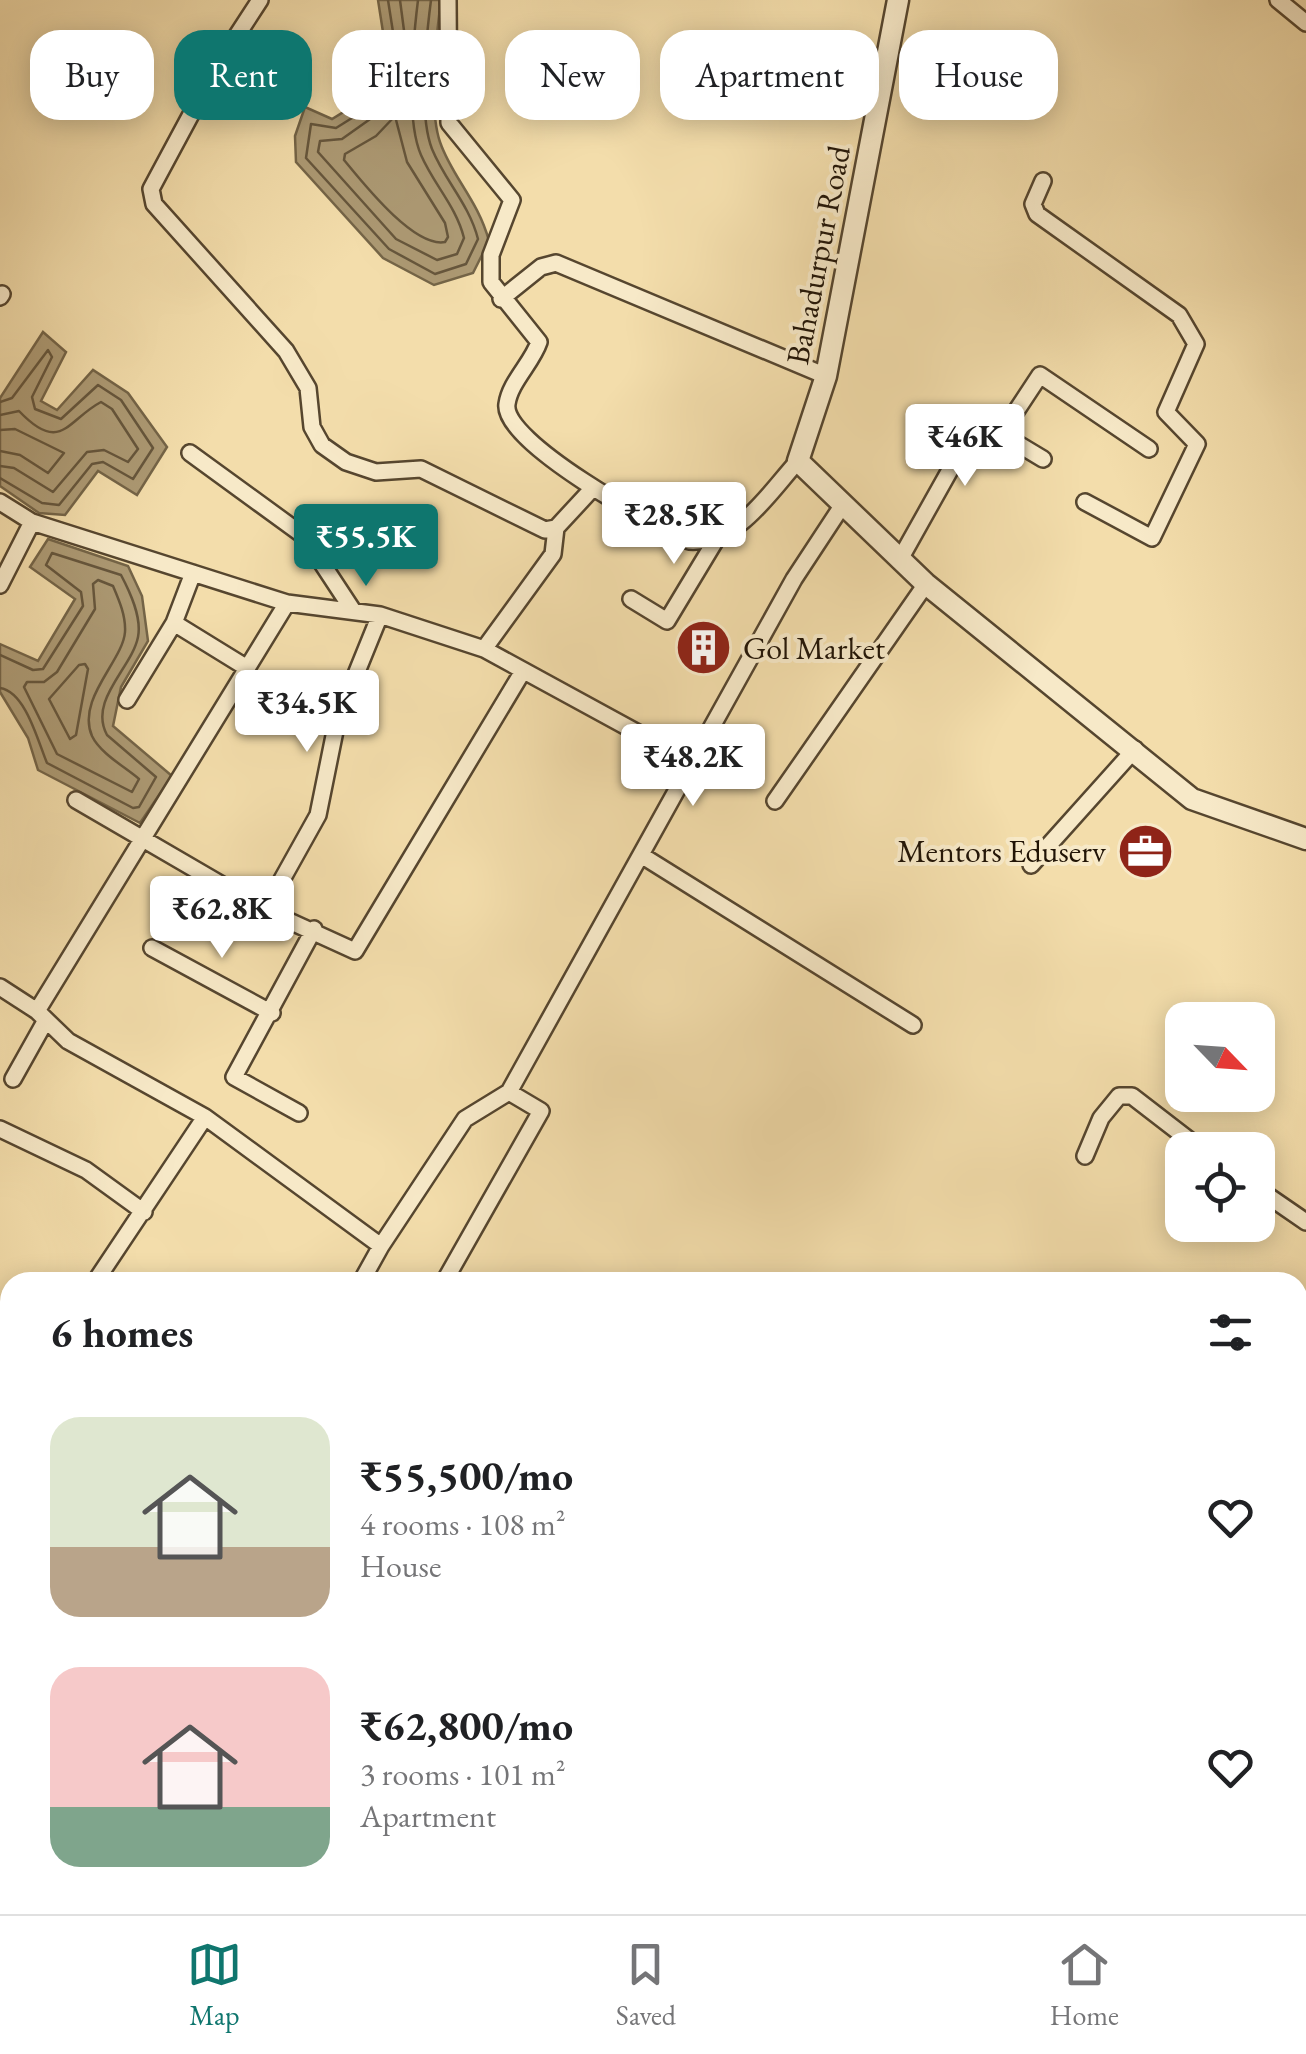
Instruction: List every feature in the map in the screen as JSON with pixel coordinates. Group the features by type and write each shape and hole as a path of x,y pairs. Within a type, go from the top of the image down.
{"street":[{"path":"260,0 151,188 154,204 286,351 308,388 312,427 322,445 346,462 376,472 421,469 545,530 556,528 593,488"},
{"path":"448,0 449,123 512,200 512,209 491,255 491,282 539,342 507,400 508,415 529,440 593,488 689,541 717,538 736,529 798,460 899,561 1135,748 1192,799 1306,838"},
{"name":"Bahadurpur Road","path":"798,460 826,376 898,0"},
{"path":"1278,0 1306,23"},
{"path":"1043,181 1033,204 1037,214 1179,315 1196,344 1166,412 1197,444 1152,538 1086,502"},
{"path":"500,298 541,267 556,263 826,376"},
{"path":"1001,434 1040,375 1149,449"},
{"path":"899,561 978,420 1042,459"},
{"path":"190,453 304,536 352,609"},
{"path":"0,502 32,522 286,603 380,615 484,649 693,764"},
{"path":"367,1272 465,1118 510,1092 794,579 842,506"},
{"path":"0,585 32,522"},
{"path":"484,649 544,568 555,548 556,528"},
{"path":"631,599 667,621 717,538"},
{"path":"126,700 174,623 193,573"},
{"path":"775,801 926,584"},
{"path":"13,1078 42,1016 141,840 286,603"},
{"path":"265,910 318,815 338,720 380,615"},
{"path":"174,623 247,668"},
{"path":"76,800 265,910 314,929 355,952 524,671"},
{"path":"1031,865 1135,748"},
{"path":"641,855 913,1026"},
{"path":"299,1113 234,1077 314,929"},
{"path":"152,948 272,1013"},
{"path":"0,987 42,1016 68,1042 205,1117 381,1246"},
{"path":"450,1272 541,1112 510,1092"},
{"path":"1085,1156 1101,1118 1119,1096 1132,1096 1179,1132"},
{"path":"102,1272 205,1117"},
{"path":"0,1129 86,1170 144,1212"},
{"path":"1275,1201 1306,1222"}],"water":[{"path":"378,0 441,0 437,30 383,30"},
{"path":"312,110 332,120 435,120 445,155 489,241 473,273 434,285 383,258 296,162 295,136 301,120 312,120"},
{"path":"43,332 66,352 41,401 57,410 93,370 128,393 167,447 137,495 98,471 65,515 39,513 0,486 0,398"},
{"path":"48,539 128,566 142,596 148,641 121,687 113,726 172,776 140,823 38,770 28,738 0,692 0,644 38,661 75,599 30,567"}],"place":[{"name":"Gol Market","path":"704,648"},
{"name":"Mentors Eduserv","path":"1145,851"}]}
